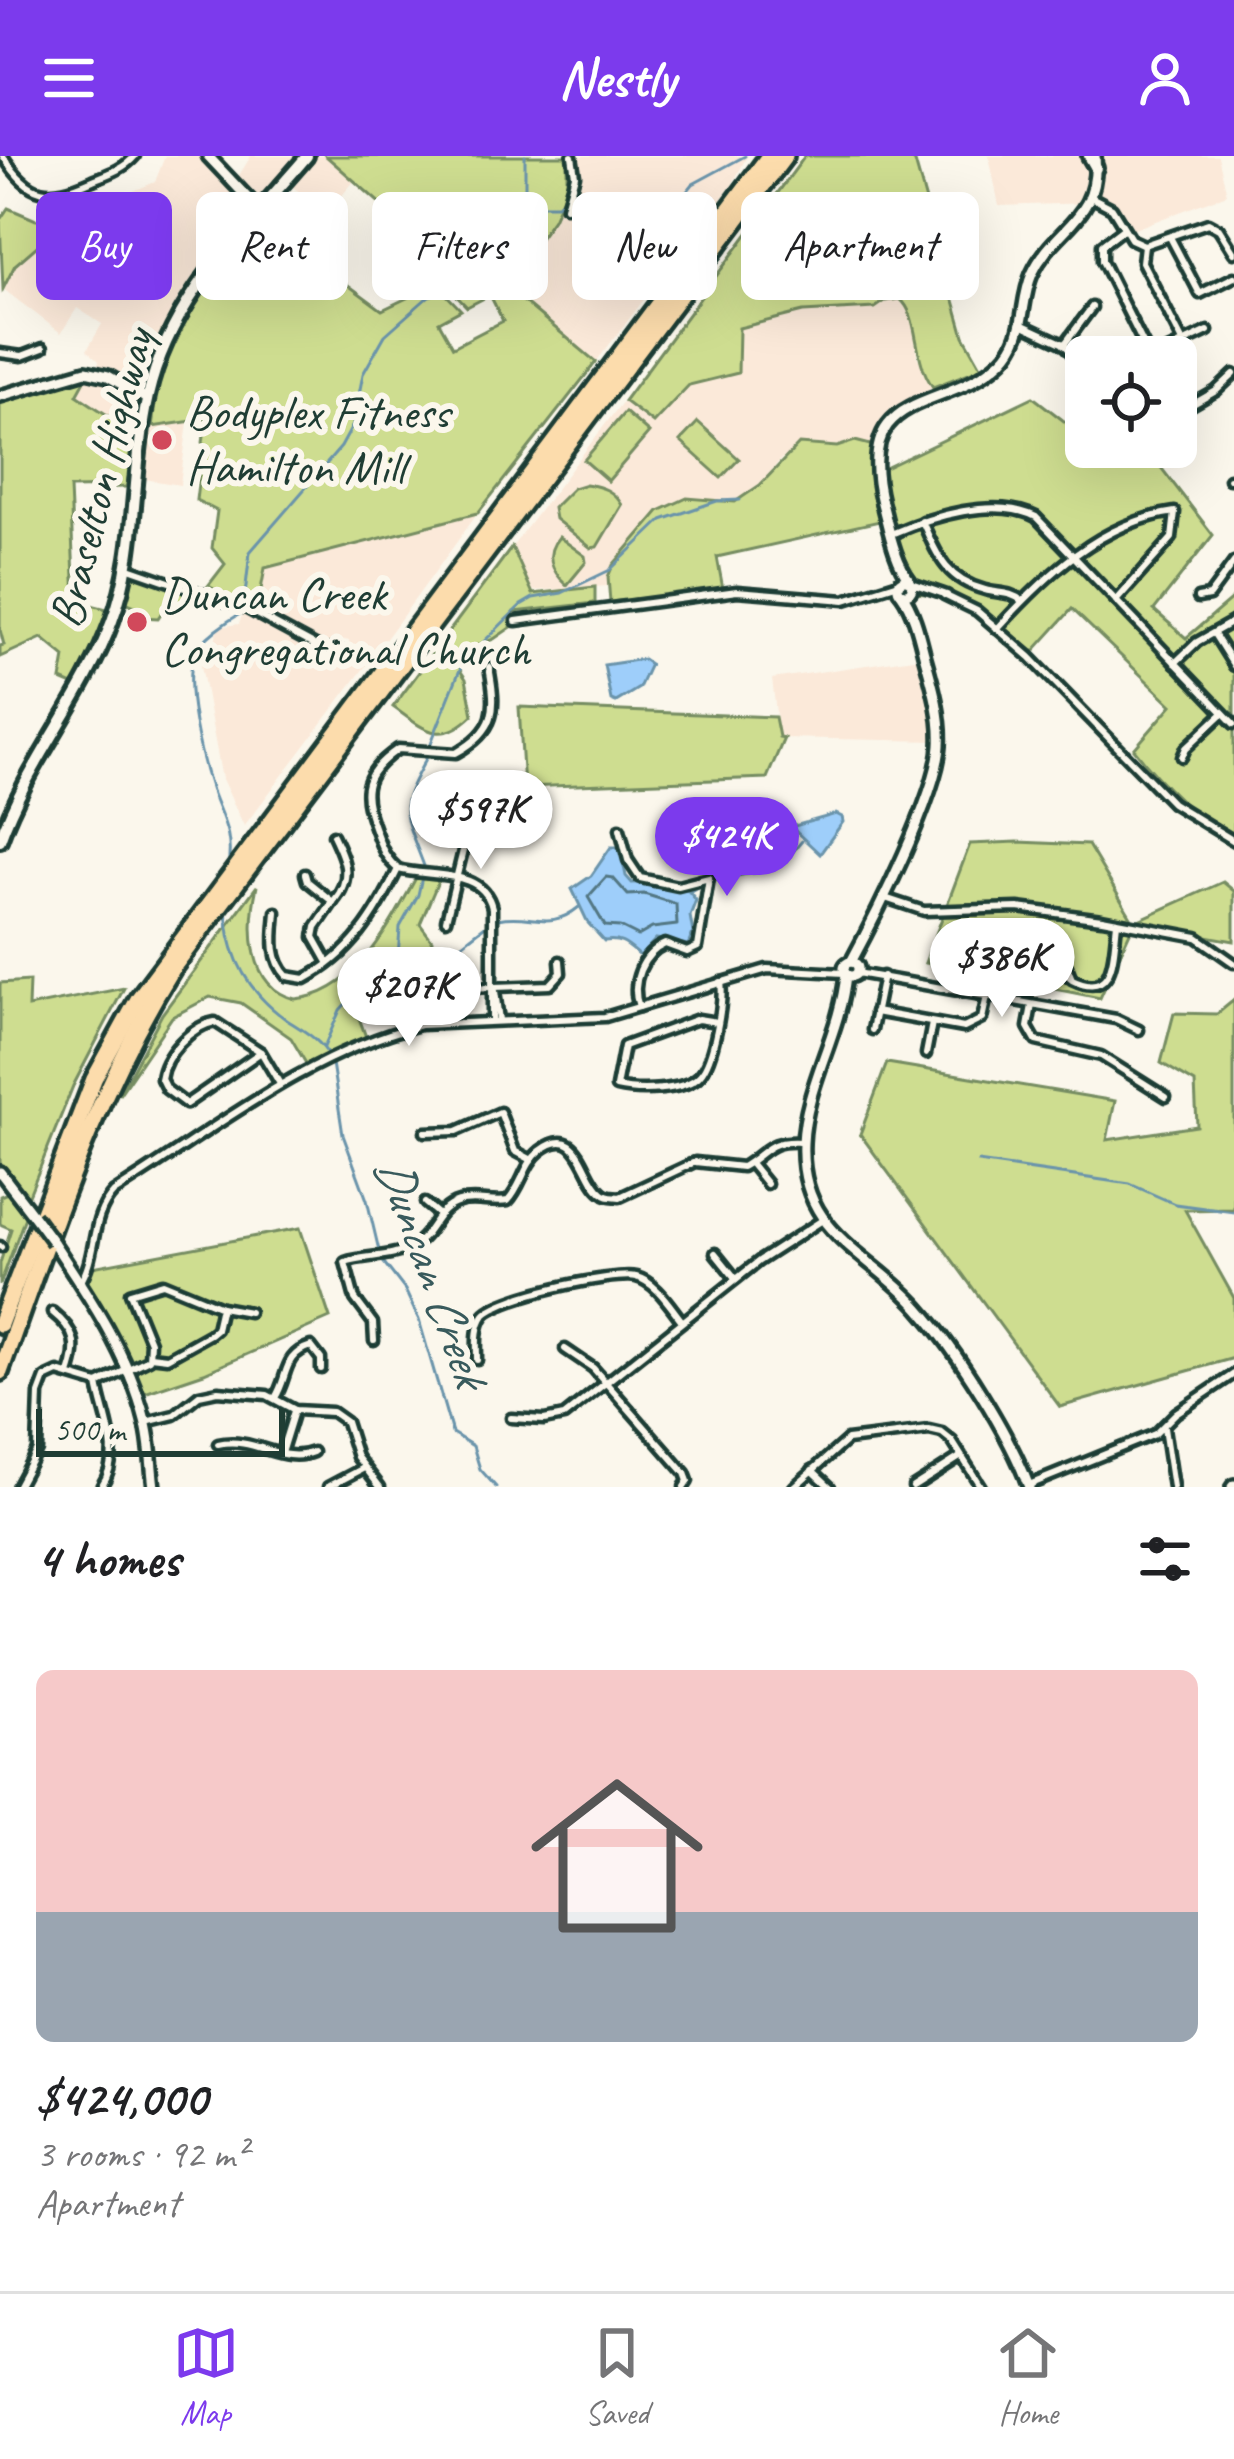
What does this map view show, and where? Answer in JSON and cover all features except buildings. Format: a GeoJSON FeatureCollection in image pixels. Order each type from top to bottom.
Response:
{"type":"FeatureCollection","features":[{"type":"Feature","properties":{"kind":"highway"},"geometry":{"type":"LineString","coordinates":[[0,1324],[94,1079],[138,999],[765,156]]}},
{"type":"Feature","properties":{"kind":"highway"},"geometry":{"type":"LineString","coordinates":[[0,1372],[77,1156],[125,1046],[174,966],[784,156]]}},
{"type":"Feature","properties":{"kind":"main road","name":"Braselton Highway"},"geometry":{"type":"LineString","coordinates":[[277,192],[308,156]]}},
{"type":"Feature","properties":{"kind":"main road","name":"Braselton Highway"},"geometry":{"type":"LineString","coordinates":[[0,840],[107,633],[126,568],[147,399],[157,361],[196,289]]}},
{"type":"Feature","properties":{"kind":"street"},"geometry":{"type":"LineString","coordinates":[[3,156],[29,188],[54,194],[120,168],[135,156]]}},
{"type":"Feature","properties":{"kind":"street"},"geometry":{"type":"LineString","coordinates":[[208,156],[241,192]]}},
{"type":"Feature","properties":{"kind":"street"},"geometry":{"type":"LineString","coordinates":[[566,207],[575,175],[572,156]]}},
{"type":"Feature","properties":{"kind":"street"},"geometry":{"type":"LineString","coordinates":[[1095,160],[1085,211],[1032,273],[1023,325],[1004,358],[987,371],[914,403],[881,439],[876,466],[933,689],[940,747],[923,804],[851,969],[802,1142],[809,1190],[821,1221],[921,1310],[1008,1441],[1029,1486],[1134,1445],[1234,1374]]}},
{"type":"Feature","properties":{"kind":"street"},"geometry":{"type":"LineString","coordinates":[[1091,197],[1112,208],[1124,229],[1144,245]]}},
{"type":"Feature","properties":{"kind":"street"},"geometry":{"type":"LineString","coordinates":[[1144,245],[1208,223],[1219,230],[1234,253]]}},
{"type":"Feature","properties":{"kind":"street"},"geometry":{"type":"LineString","coordinates":[[1124,229],[1102,244],[1102,261],[1141,336]]}},
{"type":"Feature","properties":{"kind":"street"},"geometry":{"type":"LineString","coordinates":[[1170,237],[1200,294],[1234,277]]}},
{"type":"Feature","properties":{"kind":"street"},"geometry":{"type":"LineString","coordinates":[[1144,245],[1142,262],[1180,336]]}},
{"type":"Feature","properties":{"kind":"street"},"geometry":{"type":"LineString","coordinates":[[1023,325],[1064,345],[1092,307]]}},
{"type":"Feature","properties":{"kind":"street"},"geometry":{"type":"LineString","coordinates":[[1197,336],[1208,331]]}},
{"type":"Feature","properties":{"kind":"street"},"geometry":{"type":"LineString","coordinates":[[0,353],[22,356],[43,348]]}},
{"type":"Feature","properties":{"kind":"street"},"geometry":{"type":"LineString","coordinates":[[3,393],[86,371],[108,376],[147,399]]}},
{"type":"Feature","properties":{"kind":"street"},"geometry":{"type":"LineString","coordinates":[[1197,402],[1234,374]]}},
{"type":"Feature","properties":{"kind":"street"},"geometry":{"type":"LineString","coordinates":[[891,534],[948,512],[1024,511],[1036,517],[1234,724]]}},
{"type":"Feature","properties":{"kind":"street"},"geometry":{"type":"LineString","coordinates":[[998,627],[1091,542],[1140,518],[1175,512],[1172,538],[1116,601]]}},
{"type":"Feature","properties":{"kind":"street"},"geometry":{"type":"LineString","coordinates":[[922,521],[952,576],[1022,601]]}},
{"type":"Feature","properties":{"kind":"street"},"geometry":{"type":"LineString","coordinates":[[1198,598],[1209,596],[1234,562]]}},
{"type":"Feature","properties":{"kind":"street"},"geometry":{"type":"LineString","coordinates":[[126,568],[247,609],[322,650],[339,650]]}},
{"type":"Feature","properties":{"kind":"street"},"geometry":{"type":"LineString","coordinates":[[515,621],[737,591],[845,600],[904,587],[926,589],[974,606],[1172,803],[1234,841]]}},
{"type":"Feature","properties":{"kind":"street"},"geometry":{"type":"LineString","coordinates":[[1175,663],[1234,621]]}},
{"type":"Feature","properties":{"kind":"street"},"geometry":{"type":"LineString","coordinates":[[1214,633],[1234,666]]}},
{"type":"Feature","properties":{"kind":"street"},"geometry":{"type":"LineString","coordinates":[[489,667],[494,717],[486,730],[456,753],[398,749],[365,788],[364,804],[381,848],[398,869],[458,879],[483,888],[490,898],[495,1021]]}},
{"type":"Feature","properties":{"kind":"street"},"geometry":{"type":"LineString","coordinates":[[1182,757],[1223,713]]}},
{"type":"Feature","properties":{"kind":"street"},"geometry":{"type":"LineString","coordinates":[[446,920],[470,822],[479,810],[494,805]]}},
{"type":"Feature","properties":{"kind":"street"},"geometry":{"type":"LineString","coordinates":[[620,830],[628,860],[640,878],[665,886],[710,878],[700,943],[694,951],[665,944],[653,951],[636,979],[639,1007]]}},
{"type":"Feature","properties":{"kind":"street"},"geometry":{"type":"LineString","coordinates":[[328,962],[314,937],[344,890],[348,868],[333,836]]}},
{"type":"Feature","properties":{"kind":"street"},"geometry":{"type":"LineString","coordinates":[[276,912],[277,962],[286,976],[305,979],[364,931],[398,869]]}},
{"type":"Feature","properties":{"kind":"street"},"geometry":{"type":"LineString","coordinates":[[305,874],[333,902]]}},
{"type":"Feature","properties":{"kind":"street"},"geometry":{"type":"LineString","coordinates":[[881,897],[924,910],[1018,908],[1197,937],[1234,963]]}},
{"type":"Feature","properties":{"kind":"street"},"geometry":{"type":"LineString","coordinates":[[1072,979],[1086,986],[1099,985],[1107,978],[1117,923]]}},
{"type":"Feature","properties":{"kind":"street"},"geometry":{"type":"LineString","coordinates":[[422,985],[439,989],[550,985],[561,973],[560,961]]}},
{"type":"Feature","properties":{"kind":"street"},"geometry":{"type":"LineString","coordinates":[[80,1283],[87,1272],[98,1215],[114,1192],[280,1084],[420,1024],[586,1020],[767,969],[851,969],[1116,1019],[1139,1030]]}},
{"type":"Feature","properties":{"kind":"street"},"geometry":{"type":"LineString","coordinates":[[872,1030],[880,976]]}},
{"type":"Feature","properties":{"kind":"street"},"geometry":{"type":"LineString","coordinates":[[717,1022],[698,1018],[624,1046],[616,1087],[638,1091],[694,1080],[705,1067],[717,1022],[723,998],[721,982]]}},
{"type":"Feature","properties":{"kind":"street"},"geometry":{"type":"LineString","coordinates":[[875,1012],[971,1027],[982,1018],[987,996]]}},
{"type":"Feature","properties":{"kind":"street"},"geometry":{"type":"LineString","coordinates":[[1032,1005],[1028,1027],[1036,1041],[1101,1056],[1166,1097]]}},
{"type":"Feature","properties":{"kind":"street"},"geometry":{"type":"LineString","coordinates":[[261,1052],[186,1103],[166,1089],[161,1079],[164,1066],[194,1029],[204,1023],[221,1023],[261,1052],[280,1084]]}},
{"type":"Feature","properties":{"kind":"street"},"geometry":{"type":"LineString","coordinates":[[926,1054],[932,1023]]}},
{"type":"Feature","properties":{"kind":"street"},"geometry":{"type":"LineString","coordinates":[[425,1132],[457,1131],[500,1112],[515,1151],[530,1159]]}},
{"type":"Feature","properties":{"kind":"street"},"geometry":{"type":"LineString","coordinates":[[374,1341],[373,1323],[355,1300],[345,1262],[410,1248],[451,1204],[508,1201],[530,1159],[549,1144],[563,1143],[579,1153],[598,1189],[620,1198],[694,1162],[730,1168],[750,1163],[779,1141],[802,1142]]}},
{"type":"Feature","properties":{"kind":"street"},"geometry":{"type":"LineString","coordinates":[[750,1163],[766,1184]]}},
{"type":"Feature","properties":{"kind":"street"},"geometry":{"type":"LineString","coordinates":[[0,1172],[80,1283],[127,1371],[146,1422],[154,1487]]}},
{"type":"Feature","properties":{"kind":"street"},"geometry":{"type":"LineString","coordinates":[[425,1203],[438,1214]]}},
{"type":"Feature","properties":{"kind":"street"},"geometry":{"type":"LineString","coordinates":[[511,1418],[564,1416],[736,1279],[821,1221]]}},
{"type":"Feature","properties":{"kind":"street"},"geometry":{"type":"LineString","coordinates":[[715,1253],[736,1279]]}},
{"type":"Feature","properties":{"kind":"street"},"geometry":{"type":"LineString","coordinates":[[477,1360],[478,1324],[496,1304],[605,1280],[639,1278],[655,1289],[682,1322]]}},
{"type":"Feature","properties":{"kind":"street"},"geometry":{"type":"LineString","coordinates":[[151,1356],[130,1293],[164,1283],[220,1307],[249,1312]]}},
{"type":"Feature","properties":{"kind":"street"},"geometry":{"type":"LineString","coordinates":[[16,1487],[38,1450],[41,1384],[50,1373],[98,1384],[140,1366],[151,1356],[167,1358],[216,1329],[220,1307]]}},
{"type":"Feature","properties":{"kind":"street"},"geometry":{"type":"LineString","coordinates":[[52,1312],[68,1325],[75,1339],[69,1374]]}},
{"type":"Feature","properties":{"kind":"street"},"geometry":{"type":"LineString","coordinates":[[275,1398],[287,1362],[300,1350],[311,1346],[316,1350],[321,1369]]}},
{"type":"Feature","properties":{"kind":"street"},"geometry":{"type":"LineString","coordinates":[[566,1349],[607,1383],[685,1473],[685,1487]]}},
{"type":"Feature","properties":{"kind":"street"},"geometry":{"type":"LineString","coordinates":[[98,1384],[112,1440],[110,1470],[101,1487]]}},
{"type":"Feature","properties":{"kind":"street"},"geometry":{"type":"LineString","coordinates":[[146,1422],[174,1415],[209,1392],[275,1398],[295,1410],[324,1410],[340,1416],[364,1468],[380,1487]]}},
{"type":"Feature","properties":{"kind":"street"},"geometry":{"type":"LineString","coordinates":[[281,1454],[295,1410]]}},
{"type":"Feature","properties":{"kind":"street"},"geometry":{"type":"LineString","coordinates":[[1164,1428],[1173,1487]]}},
{"type":"Feature","properties":{"kind":"street"},"geometry":{"type":"LineString","coordinates":[[794,1487],[847,1440],[928,1430],[952,1441],[981,1487]]}},
{"type":"Feature","properties":{"kind":"street"},"geometry":{"type":"LineString","coordinates":[[218,1444],[241,1440],[281,1454],[313,1452]]}},
{"type":"Feature","properties":{"kind":"street"},"geometry":{"type":"LineString","coordinates":[[913,1487],[960,1457]]}},
{"type":"Feature","properties":{"kind":"street"},"geometry":{"type":"LineString","coordinates":[[328,1487],[364,1468]]}},
{"type":"Feature","properties":{"kind":"street"},"geometry":{"type":"LineString","coordinates":[[812,1470],[830,1487]]}},
{"type":"Feature","properties":{"kind":"shaded area"},"geometry":{"type":"Polygon","coordinates":[[[165,156],[202,156],[231,192],[196,192],[196,291],[157,364],[151,357],[141,389],[111,370],[97,368],[99,361],[87,350],[102,324],[77,308],[61,333],[3,289],[15,265],[36,246],[36,300],[172,300],[172,192],[131,192],[155,182],[165,156]]]}},
{"type":"Feature","properties":{"kind":"shaded area"},"geometry":{"type":"Polygon","coordinates":[[[251,156],[300,156],[269,192],[246,192],[235,182],[251,156]]]}},
{"type":"Feature","properties":{"kind":"shaded area"},"geometry":{"type":"Polygon","coordinates":[[[316,156],[326,156],[355,180],[345,192],[299,192],[289,184],[316,156]]]}},
{"type":"Feature","properties":{"kind":"shaded area"},"geometry":{"type":"Polygon","coordinates":[[[567,156],[747,156],[717,205],[717,192],[572,192],[572,300],[644,300],[596,362],[521,300],[548,300],[548,218],[567,187],[567,156]]]}},
{"type":"Feature","properties":{"kind":"shaded area"},"geometry":{"type":"Polygon","coordinates":[[[989,156],[1218,156],[1227,194],[1124,233],[1110,209],[1091,203],[999,206],[989,156]]]}},
{"type":"Feature","properties":{"kind":"shaded area"},"geometry":{"type":"Polygon","coordinates":[[[898,300],[912,312],[917,356],[933,387],[902,402],[881,427],[874,446],[855,441],[837,447],[810,443],[781,459],[760,485],[735,503],[687,498],[659,511],[613,564],[608,586],[530,591],[512,547],[623,401],[653,423],[688,385],[738,370],[739,328],[803,312],[875,308],[898,300]]]}},
{"type":"Feature","properties":{"kind":"shaded area"},"geometry":{"type":"Polygon","coordinates":[[[88,375],[106,380],[136,404],[139,428],[124,426],[77,394],[88,375]]]}},
{"type":"Feature","properties":{"kind":"shaded area"},"geometry":{"type":"Polygon","coordinates":[[[188,422],[180,485],[144,479],[152,427],[188,422]]]}},
{"type":"Feature","properties":{"kind":"shaded area"},"geometry":{"type":"Polygon","coordinates":[[[478,513],[244,826],[222,779],[198,649],[215,648],[217,627],[239,624],[244,610],[300,644],[328,654],[350,652],[349,641],[332,648],[307,640],[253,607],[264,568],[478,513]]]}},
{"type":"Feature","properties":{"kind":"shaded area"},"geometry":{"type":"Polygon","coordinates":[[[920,657],[940,741],[779,738],[772,679],[920,657]]]}},
{"type":"Feature","properties":{"kind":"green space"},"geometry":{"type":"Polygon","coordinates":[[[326,156],[567,156],[567,187],[548,226],[548,192],[372,192],[372,196],[326,156]]]}},
{"type":"Feature","properties":{"kind":"green space"},"geometry":{"type":"Polygon","coordinates":[[[805,156],[909,156],[923,192],[778,192],[805,156]]]}},
{"type":"Feature","properties":{"kind":"green space"},"geometry":{"type":"Polygon","coordinates":[[[8,208],[36,220],[36,247],[15,265],[3,289],[0,220],[8,208]]]}},
{"type":"Feature","properties":{"kind":"green space"},"geometry":{"type":"Polygon","coordinates":[[[741,243],[741,300],[892,300],[875,308],[803,312],[739,328],[738,373],[689,385],[653,423],[624,401],[699,300],[717,300],[717,275],[741,243]]]}},
{"type":"Feature","properties":{"kind":"green space"},"geometry":{"type":"Polygon","coordinates":[[[348,285],[382,310],[403,300],[451,300],[461,310],[439,322],[453,347],[503,321],[492,300],[522,300],[596,362],[478,513],[265,568],[253,607],[208,586],[225,564],[212,548],[217,511],[196,500],[206,419],[152,427],[168,348],[196,300],[348,300],[348,285]]]}},
{"type":"Feature","properties":{"kind":"green space"},"geometry":{"type":"Polygon","coordinates":[[[901,300],[954,300],[964,336],[982,368],[933,387],[901,300]]]}},
{"type":"Feature","properties":{"kind":"green space"},"geometry":{"type":"Polygon","coordinates":[[[88,375],[77,395],[124,426],[139,428],[126,487],[70,488],[75,601],[111,610],[75,686],[61,680],[65,657],[42,638],[0,657],[4,645],[0,630],[0,397],[88,375]]]}},
{"type":"Feature","properties":{"kind":"green space"},"geometry":{"type":"Polygon","coordinates":[[[1033,397],[1065,422],[1065,468],[1161,468],[1213,535],[1154,610],[1186,638],[1234,597],[1234,838],[1179,799],[1134,749],[1172,705],[1072,609],[1026,660],[961,605],[930,594],[913,594],[905,557],[886,518],[879,471],[1033,397]]]}},
{"type":"Feature","properties":{"kind":"green space"},"geometry":{"type":"Polygon","coordinates":[[[625,412],[649,433],[608,481],[584,460],[625,412]]]}},
{"type":"Feature","properties":{"kind":"green space"},"geometry":{"type":"Polygon","coordinates":[[[698,422],[739,459],[721,478],[680,441],[698,422]]]}},
{"type":"Feature","properties":{"kind":"green space"},"geometry":{"type":"Polygon","coordinates":[[[855,441],[874,446],[872,494],[880,521],[717,557],[723,589],[610,602],[608,577],[613,565],[659,511],[687,498],[735,502],[760,485],[799,444],[837,447],[855,441]]]}},
{"type":"Feature","properties":{"kind":"green space"},"geometry":{"type":"Polygon","coordinates":[[[586,484],[607,490],[622,505],[597,547],[591,548],[555,519],[553,508],[573,488],[586,484]]]}},
{"type":"Feature","properties":{"kind":"green space"},"geometry":{"type":"Polygon","coordinates":[[[559,537],[585,556],[586,562],[567,585],[551,562],[559,537]]]}},
{"type":"Feature","properties":{"kind":"green space"},"geometry":{"type":"Polygon","coordinates":[[[512,547],[533,594],[595,587],[595,603],[514,612],[513,626],[467,649],[460,670],[473,715],[451,730],[423,728],[393,707],[512,547]]]}},
{"type":"Feature","properties":{"kind":"green space"},"geometry":{"type":"Polygon","coordinates":[[[131,572],[189,588],[173,615],[162,612],[158,618],[141,617],[142,609],[125,602],[131,572]]]}},
{"type":"Feature","properties":{"kind":"green space"},"geometry":{"type":"Polygon","coordinates":[[[519,707],[775,717],[779,737],[784,738],[767,778],[524,787],[519,707]]]}},
{"type":"Feature","properties":{"kind":"green space"},"geometry":{"type":"Polygon","coordinates":[[[970,844],[1088,845],[1134,922],[1223,882],[1234,891],[1234,941],[1134,923],[1100,998],[925,963],[970,844]]]}},
{"type":"Feature","properties":{"kind":"green space"},"geometry":{"type":"Polygon","coordinates":[[[417,876],[440,877],[420,924],[432,940],[428,959],[395,981],[373,1012],[359,1018],[366,1037],[307,1065],[291,1038],[241,1003],[210,997],[172,1017],[119,1095],[162,1014],[257,886],[252,936],[260,969],[279,992],[295,999],[336,985],[354,971],[383,935],[417,876]]]}},
{"type":"Feature","properties":{"kind":"green space"},"geometry":{"type":"Polygon","coordinates":[[[29,981],[28,1007],[124,988],[73,1086],[27,1200],[0,1162],[0,983],[29,981]]]}},
{"type":"Feature","properties":{"kind":"green space"},"geometry":{"type":"Polygon","coordinates":[[[1234,1000],[1234,1209],[1185,1210],[1234,1298],[1234,1358],[1060,1407],[860,1134],[887,1063],[1115,1101],[1107,1140],[1197,1126],[1195,1083],[1161,1063],[1174,1013],[1217,1014],[1234,1000]]]}},
{"type":"Feature","properties":{"kind":"green space"},"geometry":{"type":"Polygon","coordinates":[[[10,1192],[25,1217],[0,1285],[0,1263],[11,1229],[0,1224],[0,1196],[10,1192]]]}},
{"type":"Feature","properties":{"kind":"green space"},"geometry":{"type":"Polygon","coordinates":[[[300,1228],[330,1318],[204,1373],[136,1396],[71,1271],[300,1228]]]}},
{"type":"Feature","properties":{"kind":"water"},"geometry":{"type":"Polygon","coordinates":[[[643,659],[650,664],[639,688],[616,702],[611,700],[604,665],[643,659]]]}},
{"type":"Feature","properties":{"kind":"water"},"geometry":{"type":"Polygon","coordinates":[[[836,814],[843,822],[820,854],[791,827],[836,814]]]}},
{"type":"Feature","properties":{"kind":"water"},"geometry":{"type":"Polygon","coordinates":[[[611,847],[620,847],[632,883],[688,890],[696,900],[688,945],[656,939],[640,956],[620,942],[604,941],[588,923],[572,889],[591,876],[611,847]]]}},
{"type":"Feature","properties":{"kind":"waterway","name":"Duncan Creek"},"geometry":{"type":"LineString","coordinates":[[525,156],[525,192]]}},
{"type":"Feature","properties":{"kind":"waterway"},"geometry":{"type":"LineString","coordinates":[[687,192],[745,156]]}},
{"type":"Feature","properties":{"kind":"waterway","name":"Duncan Creek"},"geometry":{"type":"LineString","coordinates":[[244,603],[250,552],[341,447],[353,425],[363,374],[385,335],[429,296],[456,286],[480,265],[505,213],[525,205],[557,205],[562,200]]}},
{"type":"Feature","properties":{"kind":"waterway"},"geometry":{"type":"LineString","coordinates":[[431,743],[463,662],[521,605],[562,593],[610,570],[662,520],[717,501],[740,500]]}},
{"type":"Feature","properties":{"kind":"waterway","name":"Duncan Creek"},"geometry":{"type":"LineString","coordinates":[[228,866],[228,837],[195,724],[191,669],[202,643],[243,612]]}},
{"type":"Feature","properties":{"kind":"waterway"},"geometry":{"type":"LineString","coordinates":[[424,866],[406,811],[410,789],[427,757]]}},
{"type":"Feature","properties":{"kind":"waterway"},"geometry":{"type":"LineString","coordinates":[[769,870],[783,863],[802,841]]}},
{"type":"Feature","properties":{"kind":"waterway"},"geometry":{"type":"LineString","coordinates":[[712,880],[765,871]]}},
{"type":"Feature","properties":{"kind":"waterway"},"geometry":{"type":"LineString","coordinates":[[398,958],[400,927],[422,877]]}},
{"type":"Feature","properties":{"kind":"waterway"},"geometry":{"type":"LineString","coordinates":[[689,892],[704,883]]}},
{"type":"Feature","properties":{"kind":"waterway","name":"Duncan Creek"},"geometry":{"type":"LineString","coordinates":[[226,906],[230,941],[250,985],[273,1009],[317,1041],[330,1058]]}},
{"type":"Feature","properties":{"kind":"waterway"},"geometry":{"type":"LineString","coordinates":[[498,919],[549,920],[579,907]]}},
{"type":"Feature","properties":{"kind":"waterway"},"geometry":{"type":"LineString","coordinates":[[324,1047],[340,1010],[366,981],[406,956],[453,951],[489,923]]}},
{"type":"Feature","properties":{"kind":"waterway","name":"Duncan Creek"},"geometry":{"type":"LineString","coordinates":[[332,1063],[343,1135],[367,1200],[381,1259],[405,1290],[419,1320],[452,1433],[473,1446],[480,1469],[496,1487]]}},
{"type":"Feature","properties":{"kind":"waterway"},"geometry":{"type":"LineString","coordinates":[[978,1162],[1130,1184],[1175,1204],[1234,1212]]}},
{"type":"Feature","properties":{"kind":"place","name":"Bodyplex Fitness Hamilton Mill"},"geometry":{"type":"Point","coordinates":[162,440]}},
{"type":"Feature","properties":{"kind":"place","name":"Duncan Creek Congregational Church"},"geometry":{"type":"Point","coordinates":[137,622]}}]}
